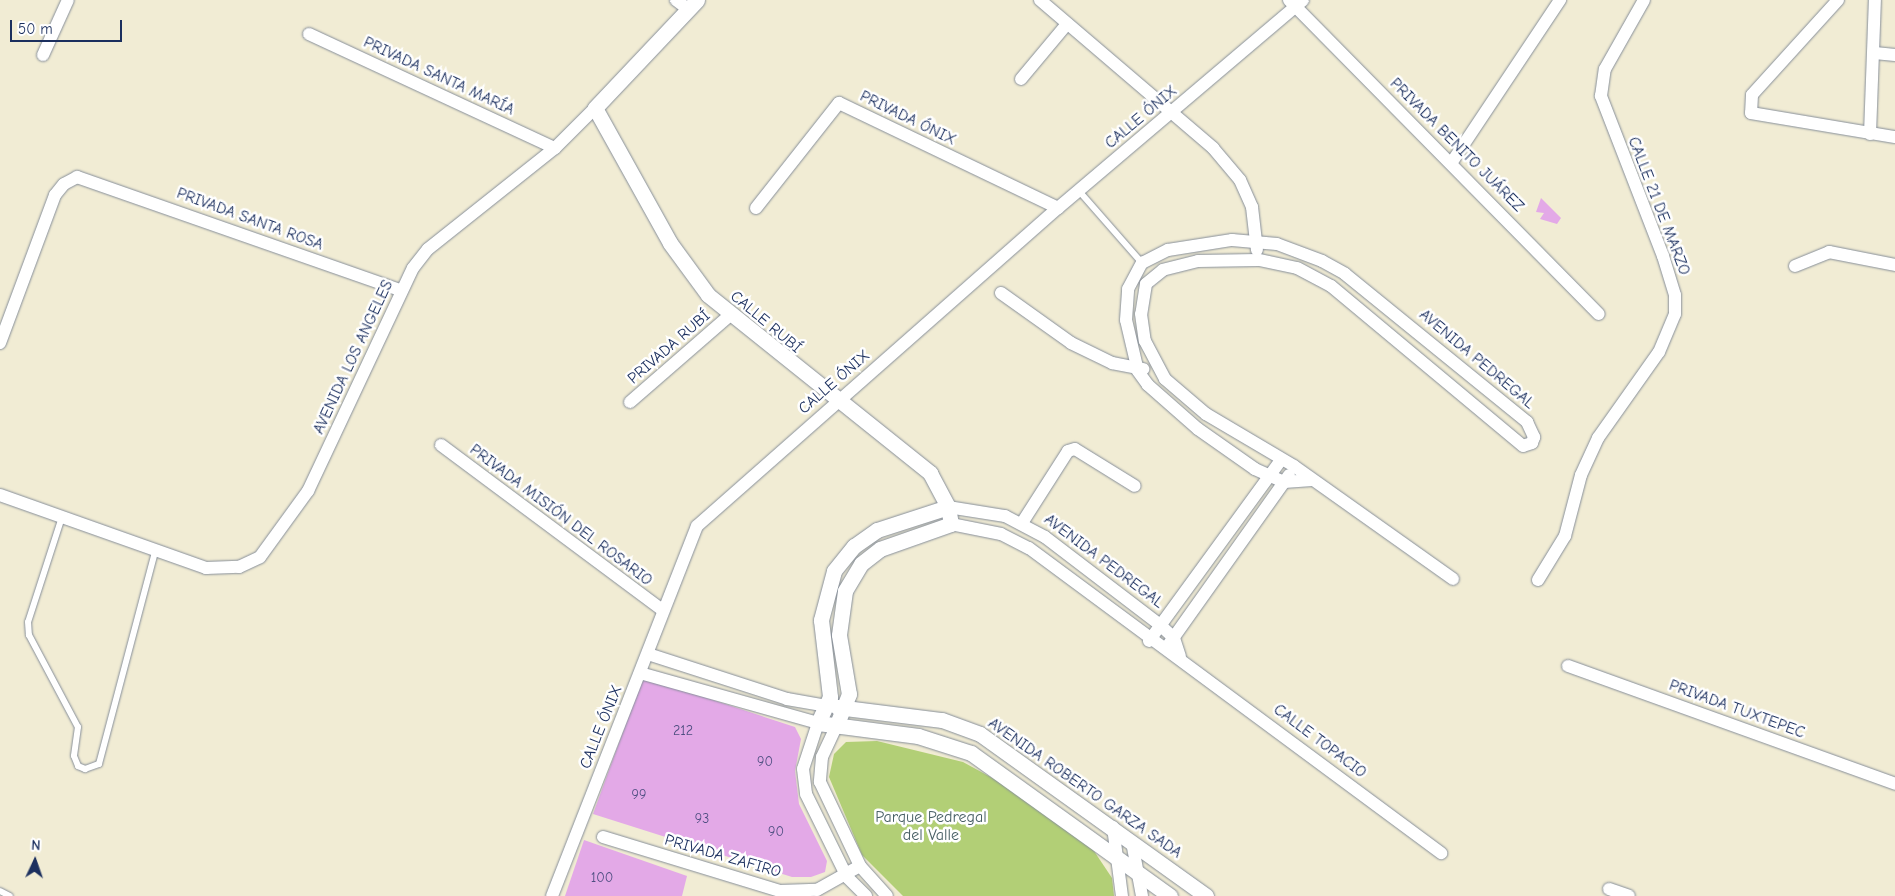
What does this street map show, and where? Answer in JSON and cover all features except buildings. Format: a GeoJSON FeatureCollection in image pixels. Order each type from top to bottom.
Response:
{"type":"FeatureCollection","features":[{"type":"Feature","properties":{"kind":"street"},"geometry":{"type":"LineString","coordinates":[[44,55],[68,0]]}},
{"type":"Feature","properties":{"kind":"street"},"geometry":{"type":"LineString","coordinates":[[1040,0],[1173,111],[1240,180],[1252,207],[1258,260]]}},
{"type":"Feature","properties":{"kind":"street"},"geometry":{"type":"LineString","coordinates":[[1452,162],[1560,0]]}},
{"type":"Feature","properties":{"kind":"street","name":"CALLE 21 DE MARZO"},"geometry":{"type":"LineString","coordinates":[[1538,580],[1565,536],[1581,474],[1598,438],[1659,352],[1675,314],[1675,295],[1662,256],[1601,96],[1604,69],[1644,0]]}},
{"type":"Feature","properties":{"kind":"street"},"geometry":{"type":"LineString","coordinates":[[1838,0],[1752,95],[1749,108],[1762,118],[1895,138]]}},
{"type":"Feature","properties":{"kind":"street"},"geometry":{"type":"LineString","coordinates":[[1870,134],[1876,53],[1875,0]]}},
{"type":"Feature","properties":{"kind":"street","name":"PRIVADA BENITO JUÁREZ"},"geometry":{"type":"LineString","coordinates":[[1296,2],[1599,314]]}},
{"type":"Feature","properties":{"kind":"street","name":"CALLE ÓNIX"},"geometry":{"type":"LineString","coordinates":[[552,896],[648,654],[662,610],[697,526],[1058,208],[1173,111],[1296,2]]}},
{"type":"Feature","properties":{"kind":"street","name":"AVENIDA LOS ANGELES"},"geometry":{"type":"LineString","coordinates":[[0,494],[154,552],[221,569],[260,557],[293,516],[317,475],[402,291],[428,250],[555,148],[595,108],[687,3]]}},
{"type":"Feature","properties":{"kind":"street"},"geometry":{"type":"LineString","coordinates":[[1021,79],[1067,24]]}},
{"type":"Feature","properties":{"kind":"street","name":"PRIVADA SANTA MARÍA"},"geometry":{"type":"LineString","coordinates":[[309,34],[555,148]]}},
{"type":"Feature","properties":{"kind":"street"},"geometry":{"type":"LineString","coordinates":[[1876,53],[1895,55]]}},
{"type":"Feature","properties":{"kind":"street","name":"PRIVADA ÓNIX"},"geometry":{"type":"LineString","coordinates":[[756,208],[839,103],[1058,208]]}},
{"type":"Feature","properties":{"kind":"street","name":"CALLE RUBÍ"},"geometry":{"type":"LineString","coordinates":[[595,108],[670,243],[729,316],[930,473],[948,507],[951,524]]}},
{"type":"Feature","properties":{"kind":"street","name":"PRIVADA SANTA ROSA"},"geometry":{"type":"LineString","coordinates":[[0,343],[55,195],[71,179],[86,177],[402,291]]}},
{"type":"Feature","properties":{"kind":"street","name":"AVENIDA PEDREGAL"},"geometry":{"type":"LineString","coordinates":[[1142,263],[1188,245],[1257,242],[1295,250],[1345,274],[1527,422],[1534,433],[1532,443],[1519,445],[1498,430],[1331,286],[1297,268],[1258,260],[1198,261],[1173,265],[1152,276],[1144,291],[1140,314],[1154,366]]}},
{"type":"Feature","properties":{"kind":"street"},"geometry":{"type":"LineString","coordinates":[[1795,266],[1829,252],[1895,266]]}},
{"type":"Feature","properties":{"kind":"street"},"geometry":{"type":"LineString","coordinates":[[1142,263],[1131,279],[1126,300],[1129,341],[1138,371],[1170,407],[1269,476],[1284,482],[1312,480]]}},
{"type":"Feature","properties":{"kind":"street"},"geometry":{"type":"LineString","coordinates":[[1000,293],[1071,343],[1138,371],[1154,366],[1206,414],[1294,466],[1453,579]]}},
{"type":"Feature","properties":{"kind":"street","name":"PRIVADA RUBÍ"},"geometry":{"type":"LineString","coordinates":[[630,402],[729,316]]}},
{"type":"Feature","properties":{"kind":"street","name":"PRIVADA MISIÓN DEL ROSARIO"},"geometry":{"type":"LineString","coordinates":[[441,445],[662,610]]}},
{"type":"Feature","properties":{"kind":"street"},"geometry":{"type":"LineString","coordinates":[[1022,523],[1068,451],[1075,448],[1135,486]]}},
{"type":"Feature","properties":{"kind":"street","name":"AVENIDA PEDREGAL"},"geometry":{"type":"LineString","coordinates":[[1149,641],[1281,460]]}},
{"type":"Feature","properties":{"kind":"street"},"geometry":{"type":"LineString","coordinates":[[887,896],[860,866],[820,782],[822,757],[847,707],[849,689],[839,621],[855,572],[869,556],[893,541],[951,524],[995,532],[1029,548],[1149,641],[1164,650],[1294,466]]}},
{"type":"Feature","properties":{"kind":"street","name":"AVENIDA PEDREGAL"},"geometry":{"type":"LineString","coordinates":[[866,896],[847,877],[805,789],[805,762],[831,689],[820,620],[834,571],[851,550],[877,530],[948,507],[985,510],[1022,523],[1160,625],[1174,638]]}},
{"type":"Feature","properties":{"kind":"street"},"geometry":{"type":"LineString","coordinates":[[1174,638],[1180,656]]}},
{"type":"Feature","properties":{"kind":"street","name":"CALLE TOPACIO"},"geometry":{"type":"LineString","coordinates":[[1164,650],[1180,656],[1441,853]]}},
{"type":"Feature","properties":{"kind":"street","name":"AVENIDA ROBERTO GARZA SADA"},"geometry":{"type":"LineString","coordinates":[[648,654],[787,699],[826,706],[847,707],[942,720],[980,734],[1113,827],[1206,896]]}},
{"type":"Feature","properties":{"kind":"street","name":"PRIVADA TUXTEPEC"},"geometry":{"type":"LineString","coordinates":[[1568,666],[1895,784]]}},
{"type":"Feature","properties":{"kind":"street"},"geometry":{"type":"LineString","coordinates":[[640,673],[818,723],[836,727],[918,736],[971,753],[1117,855],[1170,896]]}},
{"type":"Feature","properties":{"kind":"street"},"geometry":{"type":"LineString","coordinates":[[1113,827],[1122,896]]}},
{"type":"Feature","properties":{"kind":"street","name":"PRIVADA ZAFIRO"},"geometry":{"type":"LineString","coordinates":[[603,837],[780,891],[817,890],[847,877],[860,866]]}},
{"type":"Feature","properties":{"kind":"street"},"geometry":{"type":"LineString","coordinates":[[1132,842],[1142,896]]}},
{"type":"Feature","properties":{"kind":"street"},"geometry":{"type":"LineString","coordinates":[[1609,889],[1629,896]]}},
{"type":"Feature","properties":{"kind":"lane"},"geometry":{"type":"LineString","coordinates":[[1079,191],[1142,263]]}},
{"type":"Feature","properties":{"kind":"lane"},"geometry":{"type":"LineString","coordinates":[[62,517],[28,622],[29,635],[78,727],[74,756],[78,766],[85,769],[99,764],[154,552]]}},
{"type":"Feature","properties":{"kind":"lane"},"geometry":{"type":"LineString","coordinates":[[0,891],[10,896]]}},
{"type":"Feature","properties":{"kind":"green space","name":"Parque Pedregal del Valle"},"geometry":{"type":"Polygon","coordinates":[[[877,741],[963,762],[1040,804],[1094,851],[1112,878],[1114,896],[903,896],[862,855],[829,777],[834,754],[846,742],[877,741]]]}}]}
